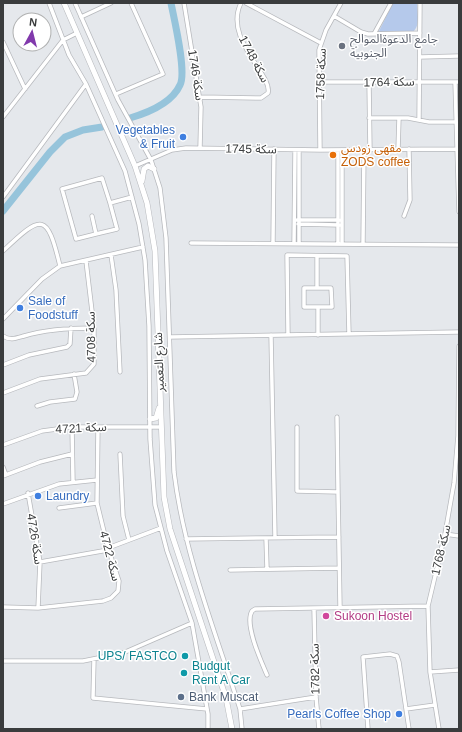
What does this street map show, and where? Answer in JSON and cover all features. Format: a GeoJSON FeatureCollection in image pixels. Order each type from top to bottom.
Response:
{"type":"FeatureCollection","features":[{"type":"Feature","properties":{"kind":"main road","name":"شارع التعمير"},"geometry":{"type":"LineString","coordinates":[[64,3],[135,166],[147,203],[155,250],[164,497],[170,529],[226,698],[232,729]]}},
{"type":"Feature","properties":{"kind":"main road"},"geometry":{"type":"LineString","coordinates":[[142,188],[144,168],[148,166],[154,168]]}},
{"type":"Feature","properties":{"kind":"main road"},"geometry":{"type":"LineString","coordinates":[[150,419],[156,418],[161,405]]}},
{"type":"Feature","properties":{"kind":"street"},"geometry":{"type":"LineString","coordinates":[[49,3],[69,55],[86,84],[125,171],[143,247],[149,326],[150,427],[155,506],[192,623],[207,709],[208,729]]}},
{"type":"Feature","properties":{"kind":"street"},"geometry":{"type":"LineString","coordinates":[[75,3],[116,94],[151,160],[160,188],[166,238],[174,472],[180,517],[240,708],[242,729]]}},
{"type":"Feature","properties":{"kind":"street"},"geometry":{"type":"LineString","coordinates":[[81,17],[111,3]]}},
{"type":"Feature","properties":{"kind":"street"},"geometry":{"type":"LineString","coordinates":[[116,94],[163,74],[131,3]]}},
{"type":"Feature","properties":{"kind":"street","name":"سكة 1746"},"geometry":{"type":"LineString","coordinates":[[184,3],[200,97],[200,148]]}},
{"type":"Feature","properties":{"kind":"street","name":"سكة 1748"},"geometry":{"type":"LineString","coordinates":[[200,97],[261,98],[268,93],[268,86],[249,56],[240,34],[237,18],[241,3]]}},
{"type":"Feature","properties":{"kind":"street"},"geometry":{"type":"LineString","coordinates":[[246,3],[321,43]]}},
{"type":"Feature","properties":{"kind":"street","name":"سكة 1758"},"geometry":{"type":"LineString","coordinates":[[320,150],[319,50],[341,3]]}},
{"type":"Feature","properties":{"kind":"street"},"geometry":{"type":"LineString","coordinates":[[374,34],[391,3]]}},
{"type":"Feature","properties":{"kind":"street"},"geometry":{"type":"LineString","coordinates":[[419,120],[420,3]]}},
{"type":"Feature","properties":{"kind":"street"},"geometry":{"type":"LineString","coordinates":[[334,16],[361,32],[374,34],[420,33]]}},
{"type":"Feature","properties":{"kind":"street"},"geometry":{"type":"LineString","coordinates":[[3,117],[63,40],[77,34]]}},
{"type":"Feature","properties":{"kind":"street"},"geometry":{"type":"LineString","coordinates":[[3,42],[25,90]]}},
{"type":"Feature","properties":{"kind":"street"},"geometry":{"type":"LineString","coordinates":[[420,57],[459,56]]}},
{"type":"Feature","properties":{"kind":"street","name":"سكة 1764"},"geometry":{"type":"LineString","coordinates":[[320,82],[457,82]]}},
{"type":"Feature","properties":{"kind":"street"},"geometry":{"type":"LineString","coordinates":[[368,82],[370,150]]}},
{"type":"Feature","properties":{"kind":"street"},"geometry":{"type":"LineString","coordinates":[[457,82],[456,149],[459,212]]}},
{"type":"Feature","properties":{"kind":"street"},"geometry":{"type":"LineString","coordinates":[[3,197],[86,84]]}},
{"type":"Feature","properties":{"kind":"street"},"geometry":{"type":"LineString","coordinates":[[369,118],[408,118],[456,122]]}},
{"type":"Feature","properties":{"kind":"street"},"geometry":{"type":"LineString","coordinates":[[398,118],[398,150]]}},
{"type":"Feature","properties":{"kind":"street","name":"سكة 1745"},"geometry":{"type":"LineString","coordinates":[[135,166],[181,148],[297,150],[456,149]]}},
{"type":"Feature","properties":{"kind":"street"},"geometry":{"type":"LineString","coordinates":[[273,242],[274,149]]}},
{"type":"Feature","properties":{"kind":"street"},"geometry":{"type":"LineString","coordinates":[[297,150],[297,220],[299,224],[299,242]]}},
{"type":"Feature","properties":{"kind":"street"},"geometry":{"type":"LineString","coordinates":[[340,150],[340,243]]}},
{"type":"Feature","properties":{"kind":"street"},"geometry":{"type":"LineString","coordinates":[[363,243],[364,150]]}},
{"type":"Feature","properties":{"kind":"street"},"geometry":{"type":"LineString","coordinates":[[404,216],[410,200],[409,150]]}},
{"type":"Feature","properties":{"kind":"street"},"geometry":{"type":"LineString","coordinates":[[102,178],[110,203],[117,229],[76,239],[62,189],[102,178]]}},
{"type":"Feature","properties":{"kind":"street"},"geometry":{"type":"LineString","coordinates":[[110,203],[132,197]]}},
{"type":"Feature","properties":{"kind":"street"},"geometry":{"type":"LineString","coordinates":[[92,216],[96,234]]}},
{"type":"Feature","properties":{"kind":"street"},"geometry":{"type":"LineString","coordinates":[[297,220],[340,220]]}},
{"type":"Feature","properties":{"kind":"street"},"geometry":{"type":"LineString","coordinates":[[294,242],[294,224],[297,220]]}},
{"type":"Feature","properties":{"kind":"street"},"geometry":{"type":"LineString","coordinates":[[3,251],[24,231],[37,224],[43,224],[49,229],[53,237],[60,266]]}},
{"type":"Feature","properties":{"kind":"street"},"geometry":{"type":"LineString","coordinates":[[294,224],[340,224]]}},
{"type":"Feature","properties":{"kind":"street"},"geometry":{"type":"LineString","coordinates":[[191,243],[299,242],[459,244]]}},
{"type":"Feature","properties":{"kind":"street"},"geometry":{"type":"LineString","coordinates":[[3,319],[42,279],[60,266],[143,247]]}},
{"type":"Feature","properties":{"kind":"street"},"geometry":{"type":"LineString","coordinates":[[111,255],[116,290],[120,372]]}},
{"type":"Feature","properties":{"kind":"street"},"geometry":{"type":"LineString","coordinates":[[288,335],[287,255],[347,256],[349,334]]}},
{"type":"Feature","properties":{"kind":"street"},"geometry":{"type":"LineString","coordinates":[[317,256],[317,288]]}},
{"type":"Feature","properties":{"kind":"street","name":"سكة 4708"},"geometry":{"type":"LineString","coordinates":[[3,393],[40,379],[86,373],[94,364],[94,328],[86,261]]}},
{"type":"Feature","properties":{"kind":"street"},"geometry":{"type":"LineString","coordinates":[[304,288],[317,288],[331,288],[332,307],[304,307],[304,288]]}},
{"type":"Feature","properties":{"kind":"street"},"geometry":{"type":"LineString","coordinates":[[318,307],[318,335]]}},
{"type":"Feature","properties":{"kind":"street"},"geometry":{"type":"LineString","coordinates":[[3,336],[6,339],[13,339],[37,332],[71,328],[94,328]]}},
{"type":"Feature","properties":{"kind":"street"},"geometry":{"type":"LineString","coordinates":[[3,365],[29,355],[67,347],[70,344],[71,328]]}},
{"type":"Feature","properties":{"kind":"street"},"geometry":{"type":"LineString","coordinates":[[170,337],[459,332]]}},
{"type":"Feature","properties":{"kind":"street"},"geometry":{"type":"LineString","coordinates":[[271,335],[275,538]]}},
{"type":"Feature","properties":{"kind":"street","name":"سكة 1768"},"geometry":{"type":"LineString","coordinates":[[439,729],[430,672],[428,606],[445,534],[454,483],[458,436],[459,346]]}},
{"type":"Feature","properties":{"kind":"street"},"geometry":{"type":"LineString","coordinates":[[37,406],[50,402],[75,399],[77,392],[74,374]]}},
{"type":"Feature","properties":{"kind":"street"},"geometry":{"type":"LineString","coordinates":[[337,417],[340,607]]}},
{"type":"Feature","properties":{"kind":"street"},"geometry":{"type":"LineString","coordinates":[[72,427],[73,482]]}},
{"type":"Feature","properties":{"kind":"street","name":"سكة 4721"},"geometry":{"type":"LineString","coordinates":[[3,445],[42,431],[72,427],[162,427]]}},
{"type":"Feature","properties":{"kind":"street","name":"سكة 4722"},"geometry":{"type":"LineString","coordinates":[[3,607],[38,608],[104,601],[111,598],[118,591],[119,580],[108,549],[97,503],[98,427]]}},
{"type":"Feature","properties":{"kind":"street"},"geometry":{"type":"LineString","coordinates":[[296,427],[297,492],[338,492]]}},
{"type":"Feature","properties":{"kind":"street"},"geometry":{"type":"LineString","coordinates":[[3,467],[5,476],[40,462],[72,454]]}},
{"type":"Feature","properties":{"kind":"street"},"geometry":{"type":"LineString","coordinates":[[120,454],[123,516],[129,540]]}},
{"type":"Feature","properties":{"kind":"street"},"geometry":{"type":"LineString","coordinates":[[3,504],[59,484],[97,480]]}},
{"type":"Feature","properties":{"kind":"street","name":"سكة 4726"},"geometry":{"type":"LineString","coordinates":[[28,494],[40,562],[38,608]]}},
{"type":"Feature","properties":{"kind":"street"},"geometry":{"type":"LineString","coordinates":[[59,508],[97,503]]}},
{"type":"Feature","properties":{"kind":"street"},"geometry":{"type":"LineString","coordinates":[[40,562],[108,549],[161,528]]}},
{"type":"Feature","properties":{"kind":"street"},"geometry":{"type":"LineString","coordinates":[[445,534],[459,536]]}},
{"type":"Feature","properties":{"kind":"street"},"geometry":{"type":"LineString","coordinates":[[186,539],[339,537]]}},
{"type":"Feature","properties":{"kind":"street"},"geometry":{"type":"LineString","coordinates":[[266,538],[267,569]]}},
{"type":"Feature","properties":{"kind":"street"},"geometry":{"type":"LineString","coordinates":[[230,570],[339,568]]}},
{"type":"Feature","properties":{"kind":"street"},"geometry":{"type":"LineString","coordinates":[[268,675],[253,635],[250,618],[252,611],[340,607],[428,606]]}},
{"type":"Feature","properties":{"kind":"street","name":"سكة 1782"},"geometry":{"type":"LineString","coordinates":[[314,609],[318,729]]}},
{"type":"Feature","properties":{"kind":"street"},"geometry":{"type":"LineString","coordinates":[[3,661],[83,661],[94,659],[123,653],[192,623]]}},
{"type":"Feature","properties":{"kind":"street"},"geometry":{"type":"LineString","coordinates":[[368,729],[363,657],[390,654],[397,656],[400,662],[409,729]]}},
{"type":"Feature","properties":{"kind":"street"},"geometry":{"type":"LineString","coordinates":[[94,659],[93,698],[207,709]]}},
{"type":"Feature","properties":{"kind":"street"},"geometry":{"type":"LineString","coordinates":[[430,672],[459,670]]}},
{"type":"Feature","properties":{"kind":"street"},"geometry":{"type":"LineString","coordinates":[[240,708],[316,697]]}},
{"type":"Feature","properties":{"kind":"street"},"geometry":{"type":"LineString","coordinates":[[406,709],[435,705]]}},
{"type":"Feature","properties":{"kind":"shaded area"},"geometry":{"type":"Polygon","coordinates":[[[393,3],[417,3],[418,22],[413,32],[378,33],[393,3]]]}},
{"type":"Feature","properties":{"kind":"waterway"},"geometry":{"type":"LineString","coordinates":[[130,118],[151,110],[165,102],[180,85],[182,78],[181,58],[171,3]]}},
{"type":"Feature","properties":{"kind":"waterway"},"geometry":{"type":"LineString","coordinates":[[3,211],[50,152],[65,137],[83,130],[102,127]]}},
{"type":"Feature","properties":{"kind":"place","name":"جامع الدعوةالموالح الجنوبية"},"geometry":{"type":"Point","coordinates":[342,46]}},
{"type":"Feature","properties":{"kind":"place","name":"Vegetables & Fruit"},"geometry":{"type":"Point","coordinates":[183,137]}},
{"type":"Feature","properties":{"kind":"place","name":"مقهى زودس ZODS coffee"},"geometry":{"type":"Point","coordinates":[333,155]}},
{"type":"Feature","properties":{"kind":"place","name":"Sale of Foodstuff"},"geometry":{"type":"Point","coordinates":[20,308]}},
{"type":"Feature","properties":{"kind":"place","name":"Laundry"},"geometry":{"type":"Point","coordinates":[38,496]}},
{"type":"Feature","properties":{"kind":"place","name":"Sukoon Hostel"},"geometry":{"type":"Point","coordinates":[326,616]}},
{"type":"Feature","properties":{"kind":"place","name":"UPS/ FASTCO"},"geometry":{"type":"Point","coordinates":[185,656]}},
{"type":"Feature","properties":{"kind":"place","name":"Budgut Rent A Car"},"geometry":{"type":"Point","coordinates":[184,673]}},
{"type":"Feature","properties":{"kind":"place","name":"Bank Muscat"},"geometry":{"type":"Point","coordinates":[181,697]}},
{"type":"Feature","properties":{"kind":"place","name":"Pearls Coffee Shop"},"geometry":{"type":"Point","coordinates":[399,714]}}]}
